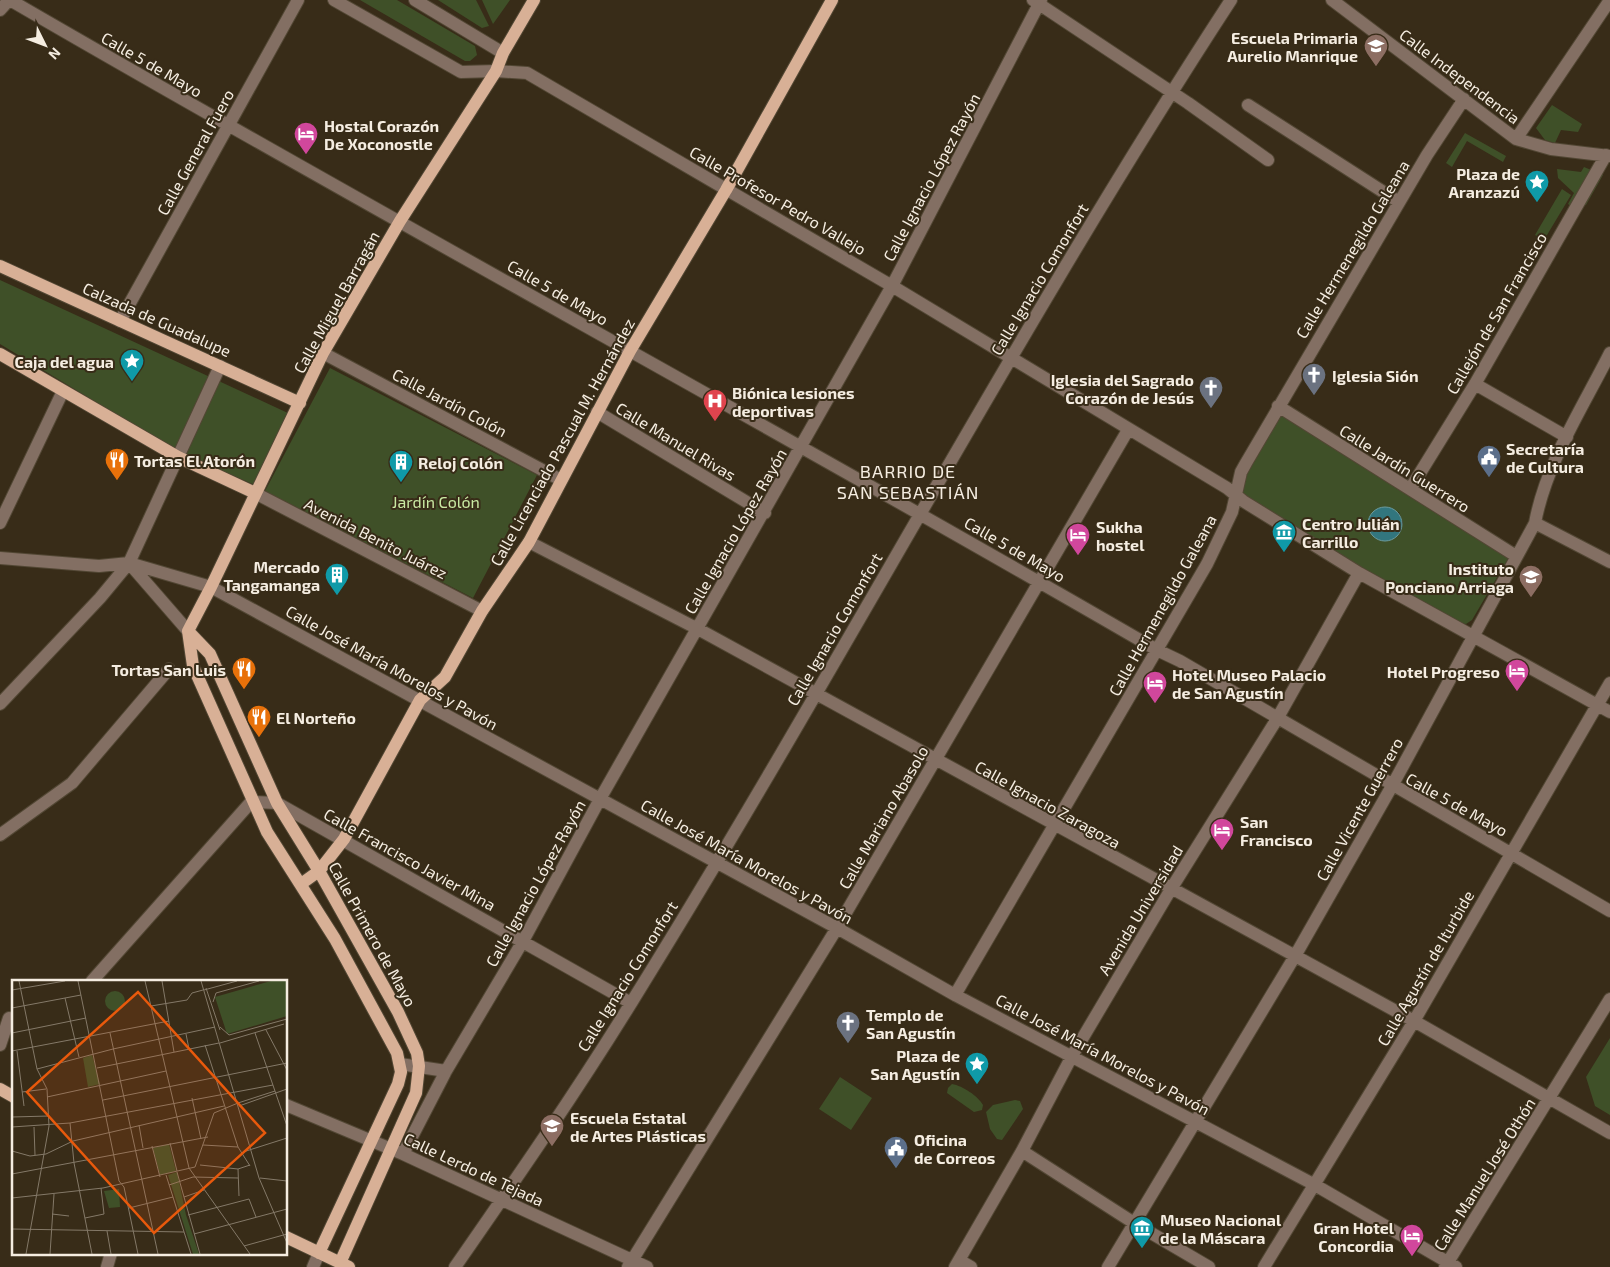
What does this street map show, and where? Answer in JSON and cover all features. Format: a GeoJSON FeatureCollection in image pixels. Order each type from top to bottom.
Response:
{"type":"FeatureCollection","features":[{"type":"Feature","properties":{"kind":"main road","name":"Calle Miguel Barragán"},"geometry":{"type":"LineString","coordinates":[[188,632],[212,587],[323,352],[400,221],[496,71],[503,54],[534,0]]}},
{"type":"Feature","properties":{"kind":"main road","name":"Calle Licenciado Pascual M. Hernández"},"geometry":{"type":"LineString","coordinates":[[301,884],[319,871],[344,839],[420,700],[445,677],[482,611],[529,542],[630,351],[726,190],[832,0]]}},
{"type":"Feature","properties":{"kind":"main road","name":"Calzada de Guadalupe"},"geometry":{"type":"LineString","coordinates":[[0,266],[300,403]]}},
{"type":"Feature","properties":{"kind":"main road"},"geometry":{"type":"LineString","coordinates":[[0,354],[178,457],[255,493]]}},
{"type":"Feature","properties":{"kind":"main road"},"geometry":{"type":"LineString","coordinates":[[188,632],[193,666],[251,802],[267,832],[319,912],[362,986],[397,1053],[400,1064],[398,1084],[390,1103],[319,1253]]}},
{"type":"Feature","properties":{"kind":"main road","name":"Calle Primero de Mayo"},"geometry":{"type":"LineString","coordinates":[[188,632],[210,654],[277,803],[319,871],[398,1012],[413,1042],[419,1066],[416,1093],[408,1112],[398,1152],[342,1266]]}},
{"type":"Feature","properties":{"kind":"main road"},"geometry":{"type":"LineString","coordinates":[[319,912],[336,902]]}},
{"type":"Feature","properties":{"kind":"main road"},"geometry":{"type":"LineString","coordinates":[[334,938],[352,929]]}},
{"type":"Feature","properties":{"kind":"main road"},"geometry":{"type":"LineString","coordinates":[[347,962],[365,953]]}},
{"type":"Feature","properties":{"kind":"main road"},"geometry":{"type":"LineString","coordinates":[[362,986],[379,978]]}},
{"type":"Feature","properties":{"kind":"main road"},"geometry":{"type":"LineString","coordinates":[[380,1020],[398,1012]]}},
{"type":"Feature","properties":{"kind":"main road"},"geometry":{"type":"LineString","coordinates":[[0,1090],[12,1096]]}},
{"type":"Feature","properties":{"kind":"main road"},"geometry":{"type":"LineString","coordinates":[[390,1103],[408,1112]]}},
{"type":"Feature","properties":{"kind":"main road"},"geometry":{"type":"LineString","coordinates":[[288,1238],[342,1266]]}},
{"type":"Feature","properties":{"kind":"street"},"geometry":{"type":"LineString","coordinates":[[0,10],[9,0]]}},
{"type":"Feature","properties":{"kind":"street","name":"Calle 5 de Mayo"},"geometry":{"type":"LineString","coordinates":[[9,0],[227,126],[400,221],[1039,581],[1157,650],[1180,661],[1392,786],[1610,911]]}},
{"type":"Feature","properties":{"kind":"street","name":"Calle General Fuero"},"geometry":{"type":"LineString","coordinates":[[120,321],[298,0]]}},
{"type":"Feature","properties":{"kind":"street","name":"Calle Profesor Pedro Vallejo"},"geometry":{"type":"LineString","coordinates":[[334,0],[461,72],[496,71],[527,73],[892,286],[1239,498]]}},
{"type":"Feature","properties":{"kind":"street"},"geometry":{"type":"LineString","coordinates":[[415,0],[503,54]]}},
{"type":"Feature","properties":{"kind":"street","name":"Calle Ignacio Comonfort"},"geometry":{"type":"LineString","coordinates":[[455,1267],[502,1200],[632,1003],[1011,358],[1171,92],[1231,0]]}},
{"type":"Feature","properties":{"kind":"street"},"geometry":{"type":"LineString","coordinates":[[1516,139],[1610,0]]}},
{"type":"Feature","properties":{"kind":"street","name":"Calle Independencia"},"geometry":{"type":"LineString","coordinates":[[1335,1],[1516,139],[1551,149],[1608,156]]}},
{"type":"Feature","properties":{"kind":"street"},"geometry":{"type":"LineString","coordinates":[[1038,2],[1268,160]]}},
{"type":"Feature","properties":{"kind":"street","name":"Calle Ignacio López Rayón"},"geometry":{"type":"LineString","coordinates":[[398,1152],[523,941],[600,799],[802,449],[892,286],[1038,2]]}},
{"type":"Feature","properties":{"kind":"street","name":"Calle Hermenegildo Galeana"},"geometry":{"type":"LineString","coordinates":[[955,995],[1226,529],[1239,498],[1241,472],[1278,406],[1399,202],[1464,99]]}},
{"type":"Feature","properties":{"kind":"street"},"geometry":{"type":"LineString","coordinates":[[1248,105],[1399,202]]}},
{"type":"Feature","properties":{"kind":"street","name":"Callejón de San Francisco"},"geometry":{"type":"LineString","coordinates":[[1412,486],[1475,384],[1608,156]]}},
{"type":"Feature","properties":{"kind":"street","name":"Calle Jardín Colón"},"geometry":{"type":"LineString","coordinates":[[323,352],[561,480]]}},
{"type":"Feature","properties":{"kind":"street","name":"Calle Vicente Guerrero"},"geometry":{"type":"LineString","coordinates":[[1108,1267],[1197,1122],[1392,786],[1516,556],[1536,523],[1540,497],[1567,437],[1610,353]]}},
{"type":"Feature","properties":{"kind":"street"},"geometry":{"type":"LineString","coordinates":[[0,704],[100,598],[129,562],[220,366]]}},
{"type":"Feature","properties":{"kind":"street"},"geometry":{"type":"LineString","coordinates":[[1475,384],[1567,437]]}},
{"type":"Feature","properties":{"kind":"street"},"geometry":{"type":"LineString","coordinates":[[0,523],[63,391]]}},
{"type":"Feature","properties":{"kind":"street","name":"Calle Jardín Guerrero"},"geometry":{"type":"LineString","coordinates":[[1278,406],[1516,556]]}},
{"type":"Feature","properties":{"kind":"street","name":"Calle Manuel Rivas"},"geometry":{"type":"LineString","coordinates":[[597,412],[765,513]]}},
{"type":"Feature","properties":{"kind":"street","name":"Calle Mariano Abasolo"},"geometry":{"type":"LineString","coordinates":[[630,1264],[837,928],[1128,430]]}},
{"type":"Feature","properties":{"kind":"street","name":"Avenida Benito Juárez"},"geometry":{"type":"LineString","coordinates":[[255,493],[482,611]]}},
{"type":"Feature","properties":{"kind":"street"},"geometry":{"type":"LineString","coordinates":[[1239,498],[1359,573],[1610,712]]}},
{"type":"Feature","properties":{"kind":"street"},"geometry":{"type":"LineString","coordinates":[[1536,523],[1610,562]]}},
{"type":"Feature","properties":{"kind":"street","name":"Calle Ignacio Zaragoza"},"geometry":{"type":"LineString","coordinates":[[529,542],[698,629],[1414,1021],[1551,1098],[1610,1134]]}},
{"type":"Feature","properties":{"kind":"street","name":"Calle José María Morelos y Pavón"},"geometry":{"type":"LineString","coordinates":[[0,558],[99,566],[129,562],[212,587],[837,928],[955,995],[1315,1185],[1450,1265]]}},
{"type":"Feature","properties":{"kind":"street","name":"Calle Primero de Mayo"},"geometry":{"type":"LineString","coordinates":[[129,562],[188,632]]}},
{"type":"Feature","properties":{"kind":"street","name":"Avenida Universidad"},"geometry":{"type":"LineString","coordinates":[[957,1264],[1022,1151],[1072,1056],[1171,889],[1277,719],[1359,573]]}},
{"type":"Feature","properties":{"kind":"street"},"geometry":{"type":"LineString","coordinates":[[0,835],[72,783],[169,669]]}},
{"type":"Feature","properties":{"kind":"street","name":"Calle Agustín de Iturbide"},"geometry":{"type":"LineString","coordinates":[[1264,1267],[1414,1021],[1610,683]]}},
{"type":"Feature","properties":{"kind":"street"},"geometry":{"type":"LineString","coordinates":[[93,980],[251,802],[277,803]]}},
{"type":"Feature","properties":{"kind":"street","name":"Calle Francisco Javier Mina"},"geometry":{"type":"LineString","coordinates":[[277,803],[344,839],[632,1003]]}},
{"type":"Feature","properties":{"kind":"street","name":"Calle Manuel José Othón"},"geometry":{"type":"LineString","coordinates":[[1450,1265],[1610,999]]}},
{"type":"Feature","properties":{"kind":"street"},"geometry":{"type":"LineString","coordinates":[[0,1045],[8,1017]]}},
{"type":"Feature","properties":{"kind":"street"},"geometry":{"type":"LineString","coordinates":[[400,1064],[446,1072]]}},
{"type":"Feature","properties":{"kind":"street","name":"Calle Lerdo de Tejada"},"geometry":{"type":"LineString","coordinates":[[288,1106],[398,1152],[502,1200],[630,1264],[647,1267]]}},
{"type":"Feature","properties":{"kind":"street"},"geometry":{"type":"LineString","coordinates":[[1022,1151],[1134,1224],[1202,1265]]}},
{"type":"Feature","properties":{"kind":"street"},"geometry":{"type":"LineString","coordinates":[[313,1267],[319,1253]]}},
{"type":"Feature","properties":{"kind":"street"},"geometry":{"type":"LineString","coordinates":[[107,1267],[111,1254]]}},
{"type":"Feature","properties":{"kind":"street"},"geometry":{"type":"LineString","coordinates":[[957,1264],[971,1267]]}},
{"type":"Feature","properties":{"kind":"green space"},"geometry":{"type":"Polygon","coordinates":[[[360,0],[397,0],[475,46],[477,55],[470,61],[465,61],[360,0]]]}},
{"type":"Feature","properties":{"kind":"green space"},"geometry":{"type":"Polygon","coordinates":[[[438,0],[476,0],[489,26],[482,28],[438,0]]]}},
{"type":"Feature","properties":{"kind":"green space"},"geometry":{"type":"Polygon","coordinates":[[[482,0],[510,0],[493,24],[482,0]]]}},
{"type":"Feature","properties":{"kind":"green space"},"geometry":{"type":"Polygon","coordinates":[[[1552,105],[1582,124],[1578,132],[1561,130],[1555,143],[1545,140],[1536,128],[1552,105]]]}},
{"type":"Feature","properties":{"kind":"green space"},"geometry":{"type":"Polygon","coordinates":[[[1465,133],[1506,156],[1503,162],[1467,141],[1452,167],[1446,163],[1465,133]]]}},
{"type":"Feature","properties":{"kind":"green space"},"geometry":{"type":"Polygon","coordinates":[[[1584,167],[1603,175],[1586,205],[1575,209],[1568,204],[1574,193],[1558,178],[1557,169],[1581,172],[1584,167]]]}},
{"type":"Feature","properties":{"kind":"green space"},"geometry":{"type":"Polygon","coordinates":[[[1562,189],[1571,195],[1544,240],[1535,235],[1562,189]]]}},
{"type":"Feature","properties":{"kind":"green space"},"geometry":{"type":"Polygon","coordinates":[[[0,280],[290,414],[255,485],[180,453],[0,344],[0,280]]]}},
{"type":"Feature","properties":{"kind":"green space","name":"Jardín Colón"},"geometry":{"type":"Polygon","coordinates":[[[330,368],[537,475],[473,598],[265,491],[330,368]]]}},
{"type":"Feature","properties":{"kind":"green space"},"geometry":{"type":"Polygon","coordinates":[[[1281,414],[1509,557],[1472,620],[1466,624],[1459,623],[1243,500],[1241,484],[1281,414]],[[1399,512],[1369,517],[1368,529],[1399,534],[1403,523],[1399,512]]]}},
{"type":"Feature","properties":{"kind":"green space"},"geometry":{"type":"Polygon","coordinates":[[[1610,1038],[1610,1115],[1595,1106],[1586,1077],[1610,1038]]]}},
{"type":"Feature","properties":{"kind":"green space"},"geometry":{"type":"Polygon","coordinates":[[[840,1077],[872,1098],[851,1130],[819,1109],[840,1077]]]}},
{"type":"Feature","properties":{"kind":"green space"},"geometry":{"type":"Polygon","coordinates":[[[952,1084],[974,1095],[983,1105],[982,1110],[974,1112],[947,1093],[948,1088],[952,1084]]]}},
{"type":"Feature","properties":{"kind":"green space"},"geometry":{"type":"Polygon","coordinates":[[[1015,1100],[1020,1101],[1023,1109],[1002,1140],[997,1139],[990,1129],[986,1112],[993,1105],[1015,1100]]]}},
{"type":"Feature","properties":{"kind":"water"},"geometry":{"type":"Polygon","coordinates":[[[1385,507],[1392,508],[1397,512],[1401,517],[1401,531],[1397,536],[1392,540],[1385,541],[1378,540],[1373,536],[1369,531],[1368,524],[1369,517],[1373,512],[1378,508],[1385,507]]]}},
{"type":"Feature","properties":{"kind":"place","name":"Escuela Primaria Aurelio Manrique"},"geometry":{"type":"Point","coordinates":[1376,67]}},
{"type":"Feature","properties":{"kind":"place","name":"Hostal Corazón De Xoconostle"},"geometry":{"type":"Point","coordinates":[306,155]}},
{"type":"Feature","properties":{"kind":"place","name":"Plaza de Aranzazú"},"geometry":{"type":"Point","coordinates":[1537,203]}},
{"type":"Feature","properties":{"kind":"place","name":"Caja del agua"},"geometry":{"type":"Point","coordinates":[132,382]}},
{"type":"Feature","properties":{"kind":"place","name":"Iglesia Sión"},"geometry":{"type":"Point","coordinates":[1314,396]}},
{"type":"Feature","properties":{"kind":"place","name":"Iglesia del Sagrado Corazón de Jesús"},"geometry":{"type":"Point","coordinates":[1211,409]}},
{"type":"Feature","properties":{"kind":"place","name":"Biónica lesiones deportivas"},"geometry":{"type":"Point","coordinates":[715,422]}},
{"type":"Feature","properties":{"kind":"place","name":"Secretaría de Cultura"},"geometry":{"type":"Point","coordinates":[1489,478]}},
{"type":"Feature","properties":{"kind":"place","name":"Tortas El Atorón"},"geometry":{"type":"Point","coordinates":[117,481]}},
{"type":"Feature","properties":{"kind":"place","name":"Reloj Colón"},"geometry":{"type":"Point","coordinates":[401,483]}},
{"type":"Feature","properties":{"kind":"place","name":"Centro Julián Carrillo"},"geometry":{"type":"Point","coordinates":[1284,553]}},
{"type":"Feature","properties":{"kind":"place","name":"Sukha hostel"},"geometry":{"type":"Point","coordinates":[1078,556]}},
{"type":"Feature","properties":{"kind":"place","name":"Mercado Tangamanga"},"geometry":{"type":"Point","coordinates":[337,596]}},
{"type":"Feature","properties":{"kind":"place","name":"Instituto Ponciano Arriaga"},"geometry":{"type":"Point","coordinates":[1531,598]}},
{"type":"Feature","properties":{"kind":"place","name":"Tortas San Luis"},"geometry":{"type":"Point","coordinates":[244,690]}},
{"type":"Feature","properties":{"kind":"place","name":"Hotel Progreso"},"geometry":{"type":"Point","coordinates":[1517,692]}},
{"type":"Feature","properties":{"kind":"place","name":"Hotel Museo Palacio de San Agustín"},"geometry":{"type":"Point","coordinates":[1155,704]}},
{"type":"Feature","properties":{"kind":"place","name":"El Norteño"},"geometry":{"type":"Point","coordinates":[259,738]}},
{"type":"Feature","properties":{"kind":"place","name":"San Francisco"},"geometry":{"type":"Point","coordinates":[1222,851]}},
{"type":"Feature","properties":{"kind":"place","name":"Templo de San Agustín"},"geometry":{"type":"Point","coordinates":[848,1044]}},
{"type":"Feature","properties":{"kind":"place","name":"Plaza de San Agustín"},"geometry":{"type":"Point","coordinates":[977,1085]}},
{"type":"Feature","properties":{"kind":"place","name":"Escuela Estatal de Artes Plásticas"},"geometry":{"type":"Point","coordinates":[552,1147]}},
{"type":"Feature","properties":{"kind":"place","name":"Oficina de Correos"},"geometry":{"type":"Point","coordinates":[896,1169]}},
{"type":"Feature","properties":{"kind":"place","name":"Museo Nacional de la Máscara"},"geometry":{"type":"Point","coordinates":[1142,1249]}},
{"type":"Feature","properties":{"kind":"place","name":"Gran Hotel Concordia"},"geometry":{"type":"Point","coordinates":[1412,1257]}},
{"type":"Feature","properties":{"kind":"district","name":"BARRIO DE SAN SEBASTIÁN"},"geometry":{"type":"Point","coordinates":[908,481]}}]}
